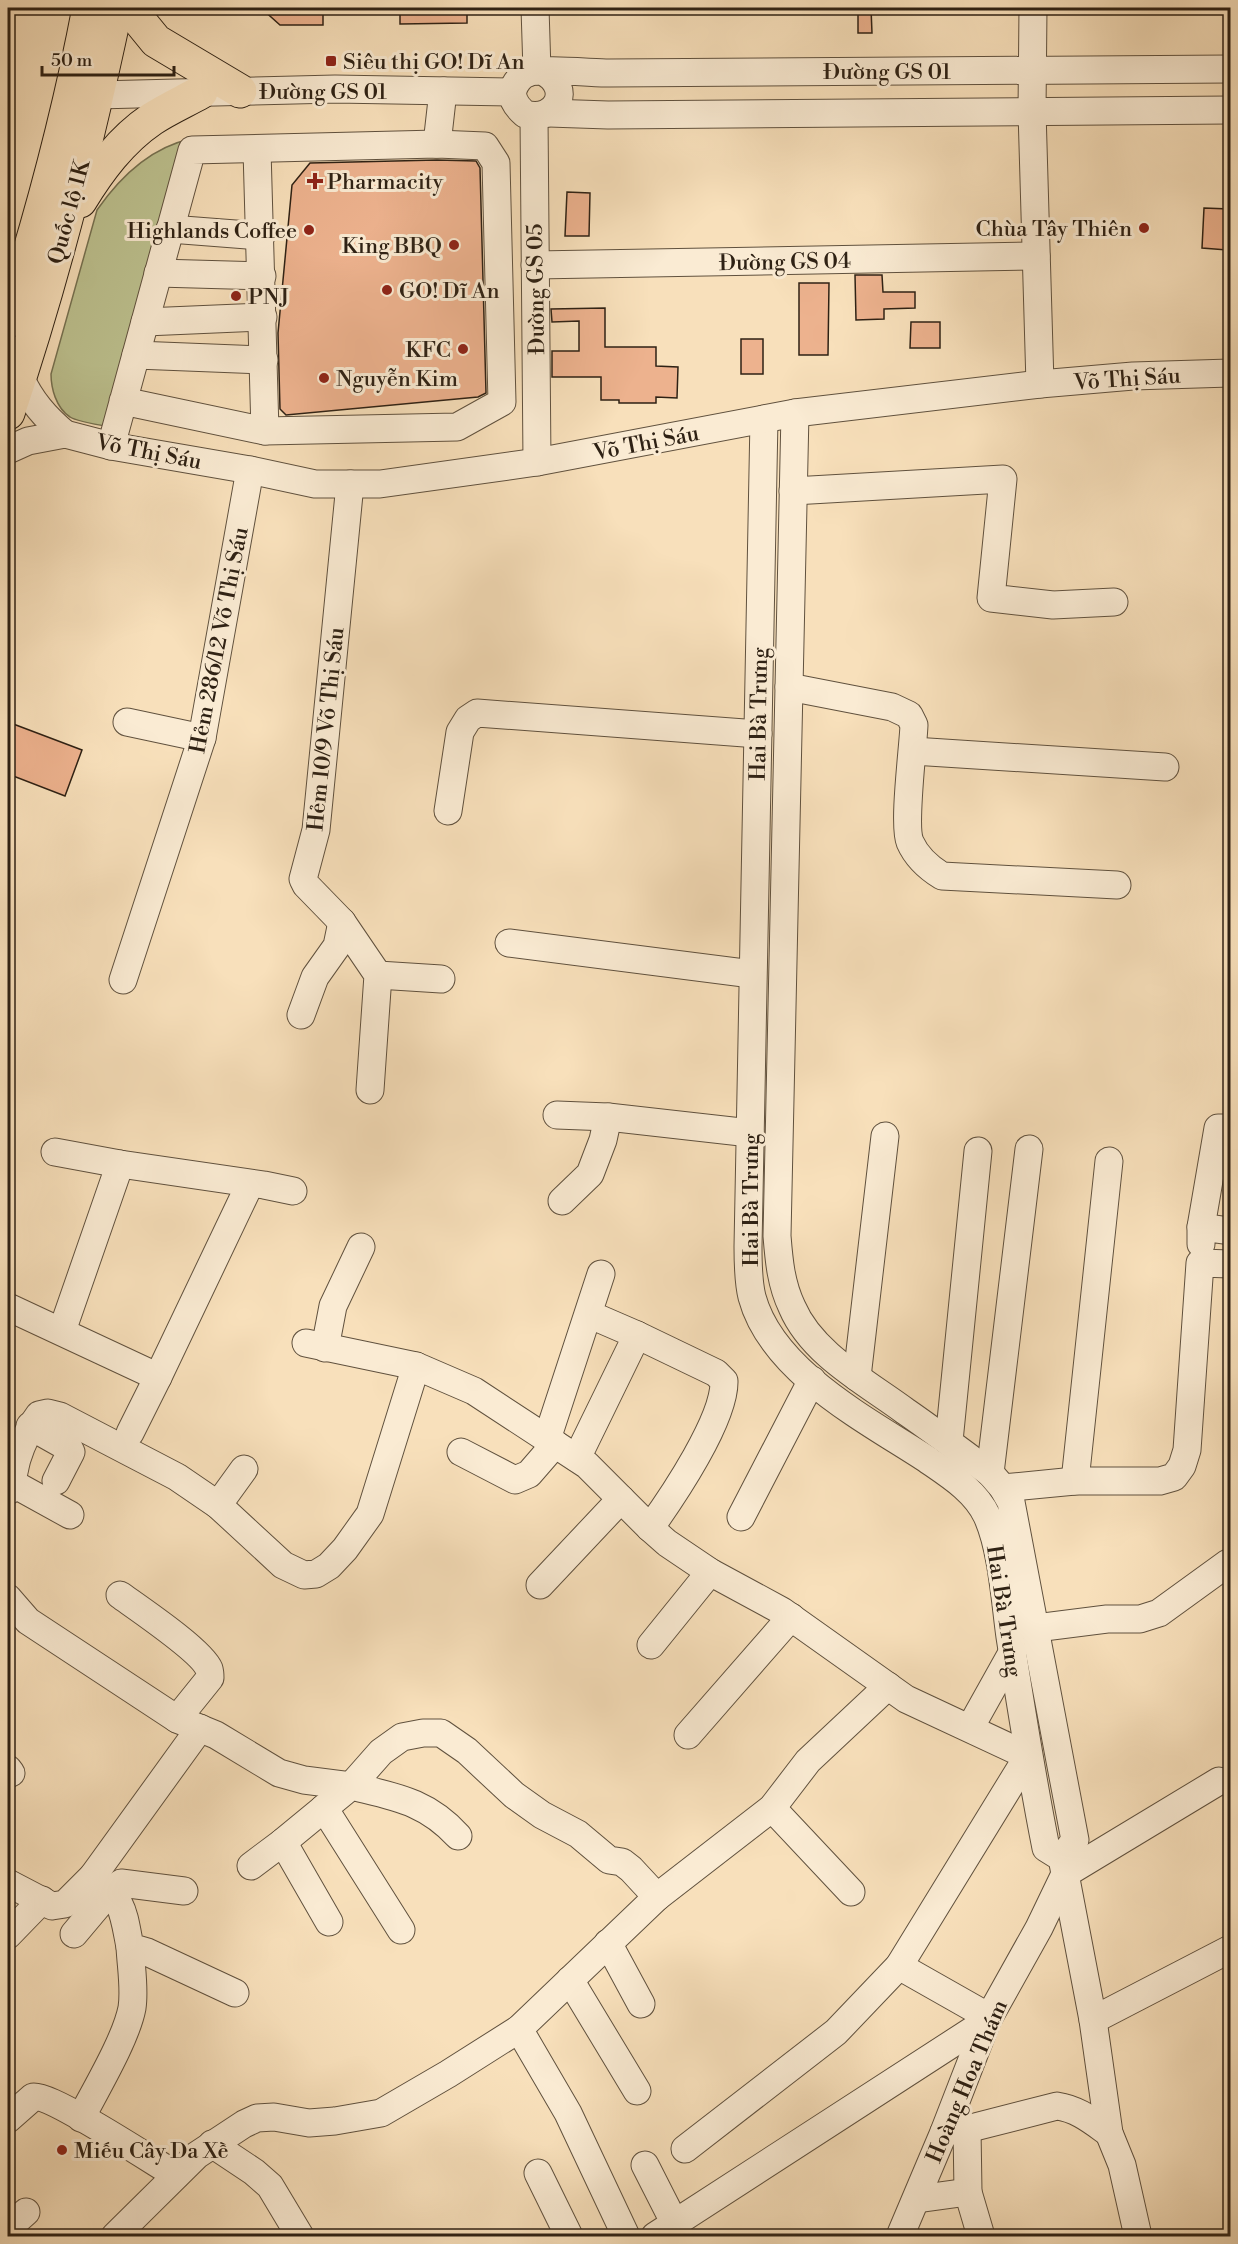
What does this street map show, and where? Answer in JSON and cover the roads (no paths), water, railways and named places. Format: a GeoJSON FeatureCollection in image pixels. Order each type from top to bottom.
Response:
{"type":"FeatureCollection","features":[{"type":"Feature","properties":{"kind":"main road","name":"Quốc lộ 1K"},"geometry":{"type":"LineString","coordinates":[[8,413],[62,234],[84,95],[89,8]]}},
{"type":"Feature","properties":{"kind":"main road","name":"Quốc lộ 1K"},"geometry":{"type":"LineString","coordinates":[[8,321],[14,281],[116,8]]}},
{"type":"Feature","properties":{"kind":"main road"},"geometry":{"type":"LineString","coordinates":[[129,8],[156,41],[240,91]]}},
{"type":"Feature","properties":{"kind":"main road"},"geometry":{"type":"LineString","coordinates":[[62,234],[78,203],[99,171],[121,145],[152,119],[201,92]]}},
{"type":"Feature","properties":{"kind":"street"},"geometry":{"type":"LineString","coordinates":[[535,8],[541,71]]}},
{"type":"Feature","properties":{"kind":"street"},"geometry":{"type":"LineString","coordinates":[[1033,8],[1032,111],[1040,384]]}},
{"type":"Feature","properties":{"kind":"street","name":"Đường GS 01"},"geometry":{"type":"LineString","coordinates":[[541,71],[609,74],[1230,69]]}},
{"type":"Feature","properties":{"kind":"street"},"geometry":{"type":"LineString","coordinates":[[541,71],[556,81],[560,94],[555,108],[541,115],[525,114],[519,109],[512,92],[519,79],[525,74],[541,71]]}},
{"type":"Feature","properties":{"kind":"street","name":"Đường GS 01"},"geometry":{"type":"LineString","coordinates":[[84,95],[335,89],[512,92]]}},
{"type":"Feature","properties":{"kind":"street"},"geometry":{"type":"LineString","coordinates":[[437,144],[443,91]]}},
{"type":"Feature","properties":{"kind":"street","name":"Đường GS 01"},"geometry":{"type":"LineString","coordinates":[[541,115],[1230,110]]}},
{"type":"Feature","properties":{"kind":"street","name":"Đường GS 05"},"geometry":{"type":"LineString","coordinates":[[537,462],[535,265],[541,115]]}},
{"type":"Feature","properties":{"kind":"street"},"geometry":{"type":"LineString","coordinates":[[111,446],[123,401],[145,322],[170,229],[192,150],[437,144],[485,146],[496,163],[502,402],[457,427],[265,431],[123,401]]}},
{"type":"Feature","properties":{"kind":"street"},"geometry":{"type":"LineString","coordinates":[[257,150],[265,431]]}},
{"type":"Feature","properties":{"kind":"street"},"geometry":{"type":"LineString","coordinates":[[170,229],[261,236]]}},
{"type":"Feature","properties":{"kind":"street","name":"Đường GS 04"},"geometry":{"type":"LineString","coordinates":[[535,265],[1036,256]]}},
{"type":"Feature","properties":{"kind":"street"},"geometry":{"type":"LineString","coordinates":[[158,273],[262,276]]}},
{"type":"Feature","properties":{"kind":"street"},"geometry":{"type":"LineString","coordinates":[[145,322],[263,317]]}},
{"type":"Feature","properties":{"kind":"street"},"geometry":{"type":"LineString","coordinates":[[500,327],[536,332]]}},
{"type":"Feature","properties":{"kind":"street"},"geometry":{"type":"LineString","coordinates":[[136,355],[264,360]]}},
{"type":"Feature","properties":{"kind":"street","name":"Võ Thị Sáu"},"geometry":{"type":"LineString","coordinates":[[8,450],[38,439],[65,434],[111,446],[250,470],[315,484],[380,484],[537,462],[795,413],[1040,384],[1133,376],[1230,372]]}},
{"type":"Feature","properties":{"kind":"street","name":"Võ Thị Sáu"},"geometry":{"type":"LineString","coordinates":[[20,377],[37,408],[65,434]]}},
{"type":"Feature","properties":{"kind":"street","name":"Hai Bà Trưng"},"geometry":{"type":"LineString","coordinates":[[795,413],[777,1236],[781,1275],[792,1308],[804,1328],[834,1359],[949,1441],[997,1480],[1011,1502],[1075,1840],[1064,1866]]}},
{"type":"Feature","properties":{"kind":"street","name":"Hai Bà Trưng"},"geometry":{"type":"LineString","coordinates":[[764,419],[748,1258],[752,1297],[763,1323],[794,1365],[853,1411],[962,1485],[978,1501],[987,1517],[996,1548],[1028,1756],[1046,1848],[1064,1866],[1093,2020],[1109,2133],[1122,2165],[1138,2236]]}},
{"type":"Feature","properties":{"kind":"street","name":"Hẻm 286/12 Võ Thị Sáu"},"geometry":{"type":"LineString","coordinates":[[123,980],[202,738],[250,470]]}},
{"type":"Feature","properties":{"kind":"street"},"geometry":{"type":"LineString","coordinates":[[793,491],[1003,479],[991,598],[1053,604],[1114,602]]}},
{"type":"Feature","properties":{"kind":"street","name":"Hẻm 10/9 Võ Thị Sáu"},"geometry":{"type":"LineString","coordinates":[[350,484],[316,831],[303,879],[306,885],[342,922],[378,975]]}},
{"type":"Feature","properties":{"kind":"street"},"geometry":{"type":"LineString","coordinates":[[789,687],[892,707],[909,715],[914,725],[908,817],[909,840],[918,856],[942,876],[1118,885]]}},
{"type":"Feature","properties":{"kind":"street"},"geometry":{"type":"LineString","coordinates":[[448,811],[460,732],[468,719],[477,713],[758,734]]}},
{"type":"Feature","properties":{"kind":"street"},"geometry":{"type":"LineString","coordinates":[[127,722],[202,738]]}},
{"type":"Feature","properties":{"kind":"street"},"geometry":{"type":"LineString","coordinates":[[913,751],[1165,767]]}},
{"type":"Feature","properties":{"kind":"street"},"geometry":{"type":"LineString","coordinates":[[301,1015],[315,977],[336,946],[342,922]]}},
{"type":"Feature","properties":{"kind":"street"},"geometry":{"type":"LineString","coordinates":[[509,943],[752,974]]}},
{"type":"Feature","properties":{"kind":"street"},"geometry":{"type":"LineString","coordinates":[[370,1090],[378,975],[441,979]]}},
{"type":"Feature","properties":{"kind":"street"},"geometry":{"type":"LineString","coordinates":[[557,1115],[609,1117],[750,1134]]}},
{"type":"Feature","properties":{"kind":"street"},"geometry":{"type":"LineString","coordinates":[[562,1201],[590,1174],[609,1117]]}},
{"type":"Feature","properties":{"kind":"street"},"geometry":{"type":"LineString","coordinates":[[1029,1149],[997,1480],[1160,1481],[1174,1477],[1182,1466],[1187,1450],[1201,1227],[1218,1128],[1230,1128]]}},
{"type":"Feature","properties":{"kind":"street"},"geometry":{"type":"LineString","coordinates":[[857,1377],[885,1136]]}},
{"type":"Feature","properties":{"kind":"street"},"geometry":{"type":"LineString","coordinates":[[949,1441],[978,1151]]}},
{"type":"Feature","properties":{"kind":"street"},"geometry":{"type":"LineString","coordinates":[[55,1152],[293,1191]]}},
{"type":"Feature","properties":{"kind":"street"},"geometry":{"type":"LineString","coordinates":[[1075,1481],[1109,1161]]}},
{"type":"Feature","properties":{"kind":"street"},"geometry":{"type":"LineString","coordinates":[[63,1331],[120,1164]]}},
{"type":"Feature","properties":{"kind":"street"},"geometry":{"type":"LineString","coordinates":[[130,1433],[250,1184]]}},
{"type":"Feature","properties":{"kind":"street"},"geometry":{"type":"LineString","coordinates":[[1201,1227],[1230,1231]]}},
{"type":"Feature","properties":{"kind":"street"},"geometry":{"type":"LineString","coordinates":[[361,1247],[316,1346],[416,1366],[474,1391],[587,1465],[667,1543],[710,1572],[791,1617],[906,1699],[1028,1756],[899,1966],[836,2032],[685,2150]]}},
{"type":"Feature","properties":{"kind":"street"},"geometry":{"type":"LineString","coordinates":[[1200,1263],[1230,1264]]}},
{"type":"Feature","properties":{"kind":"street"},"geometry":{"type":"LineString","coordinates":[[560,1447],[601,1274]]}},
{"type":"Feature","properties":{"kind":"street"},"geometry":{"type":"LineString","coordinates":[[8,1307],[158,1377]]}},
{"type":"Feature","properties":{"kind":"street"},"geometry":{"type":"LineString","coordinates":[[600,1319],[717,1373],[724,1381],[724,1393],[718,1414],[673,1496],[650,1528]]}},
{"type":"Feature","properties":{"kind":"street"},"geometry":{"type":"LineString","coordinates":[[461,1452],[514,1480],[529,1474],[560,1447],[637,1335]]}},
{"type":"Feature","properties":{"kind":"street"},"geometry":{"type":"LineString","coordinates":[[70,1515],[10,1487],[30,1426],[39,1415],[48,1413],[60,1416],[177,1477],[218,1505],[284,1565],[304,1575],[316,1574],[329,1566],[345,1549],[370,1514],[416,1366]]}},
{"type":"Feature","properties":{"kind":"street"},"geometry":{"type":"LineString","coordinates":[[741,1517],[812,1380]]}},
{"type":"Feature","properties":{"kind":"street"},"geometry":{"type":"LineString","coordinates":[[30,1426],[69,1448],[71,1452],[56,1481]]}},
{"type":"Feature","properties":{"kind":"street"},"geometry":{"type":"LineString","coordinates":[[218,1505],[244,1469]]}},
{"type":"Feature","properties":{"kind":"street"},"geometry":{"type":"LineString","coordinates":[[540,1585],[621,1499]]}},
{"type":"Feature","properties":{"kind":"street"},"geometry":{"type":"LineString","coordinates":[[1036,1628],[1107,1619],[1140,1619],[1159,1613],[1229,1561]]}},
{"type":"Feature","properties":{"kind":"street"},"geometry":{"type":"LineString","coordinates":[[651,1645],[710,1572]]}},
{"type":"Feature","properties":{"kind":"street"},"geometry":{"type":"LineString","coordinates":[[74,1934],[189,1724],[210,1678],[208,1668],[200,1658],[167,1629],[120,1595]]}},
{"type":"Feature","properties":{"kind":"street"},"geometry":{"type":"LineString","coordinates":[[8,1598],[28,1621],[189,1724],[216,1735],[279,1773],[304,1780],[351,1786],[410,1801],[444,1821],[458,1836]]}},
{"type":"Feature","properties":{"kind":"street"},"geometry":{"type":"LineString","coordinates":[[688,1735],[791,1617]]}},
{"type":"Feature","properties":{"kind":"street"},"geometry":{"type":"LineString","coordinates":[[970,1728],[1012,1651]]}},
{"type":"Feature","properties":{"kind":"street"},"geometry":{"type":"LineString","coordinates":[[115,2236],[176,2175],[212,2144],[257,2118],[274,2117],[309,2123],[381,2113],[519,2029],[657,1898],[772,1808],[808,1761],[888,1686]]}},
{"type":"Feature","properties":{"kind":"street"},"geometry":{"type":"LineString","coordinates":[[251,1866],[351,1786],[381,1752],[402,1737],[423,1733],[441,1733],[467,1751],[514,1795],[543,1815],[578,1834],[609,1860],[622,1862],[657,1898]]}},
{"type":"Feature","properties":{"kind":"street"},"geometry":{"type":"LineString","coordinates":[[1064,1866],[1219,1781]]}},
{"type":"Feature","properties":{"kind":"street"},"geometry":{"type":"LineString","coordinates":[[324,1808],[401,1930]]}},
{"type":"Feature","properties":{"kind":"street"},"geometry":{"type":"LineString","coordinates":[[772,1808],[851,1892]]}},
{"type":"Feature","properties":{"kind":"street"},"geometry":{"type":"LineString","coordinates":[[283,1842],[329,1922]]}},
{"type":"Feature","properties":{"kind":"street","name":"Hoàng Hoa Thám"},"geometry":{"type":"LineString","coordinates":[[900,2236],[917,2199],[956,2131],[988,2019],[1039,1928],[1064,1866]]}},
{"type":"Feature","properties":{"kind":"street"},"geometry":{"type":"LineString","coordinates":[[8,1883],[52,1906],[64,1904],[102,1883],[125,1882],[184,1892]]}},
{"type":"Feature","properties":{"kind":"street"},"geometry":{"type":"LineString","coordinates":[[81,2118],[116,2047],[130,2014],[132,1999],[130,1947],[122,1909],[102,1883]]}},
{"type":"Feature","properties":{"kind":"street"},"geometry":{"type":"LineString","coordinates":[[8,1935],[42,1900]]}},
{"type":"Feature","properties":{"kind":"street"},"geometry":{"type":"LineString","coordinates":[[1039,1928],[1065,1925],[1077,1929]]}},
{"type":"Feature","properties":{"kind":"street"},"geometry":{"type":"LineString","coordinates":[[608,1944],[641,2004]]}},
{"type":"Feature","properties":{"kind":"street"},"geometry":{"type":"LineString","coordinates":[[130,1947],[147,1952],[235,1993]]}},
{"type":"Feature","properties":{"kind":"street"},"geometry":{"type":"LineString","coordinates":[[1093,2020],[1230,1948]]}},
{"type":"Feature","properties":{"kind":"street"},"geometry":{"type":"LineString","coordinates":[[645,2165],[665,2230],[988,2019],[899,1966]]}},
{"type":"Feature","properties":{"kind":"street"},"geometry":{"type":"LineString","coordinates":[[570,1980],[637,2091]]}},
{"type":"Feature","properties":{"kind":"street"},"geometry":{"type":"LineString","coordinates":[[519,2029],[568,2113],[626,2236]]}},
{"type":"Feature","properties":{"kind":"street"},"geometry":{"type":"LineString","coordinates":[[8,2119],[33,2097],[38,2097],[81,2118],[176,2175]]}},
{"type":"Feature","properties":{"kind":"street"},"geometry":{"type":"LineString","coordinates":[[981,2236],[968,2192],[956,2131],[1057,2106],[1070,2108],[1080,2113],[1109,2133]]}},
{"type":"Feature","properties":{"kind":"street"},"geometry":{"type":"LineString","coordinates":[[212,2144],[254,2172],[270,2186],[300,2236]]}},
{"type":"Feature","properties":{"kind":"street"},"geometry":{"type":"LineString","coordinates":[[538,2173],[569,2236]]}},
{"type":"Feature","properties":{"kind":"street"},"geometry":{"type":"LineString","coordinates":[[917,2199],[968,2192]]}},
{"type":"Feature","properties":{"kind":"place","name":"Siêu thị GO! Dĩ An"},"geometry":{"type":"Point","coordinates":[331,61]}},
{"type":"Feature","properties":{"kind":"place","name":"Pharmacity"},"geometry":{"type":"Point","coordinates":[315,181]}},
{"type":"Feature","properties":{"kind":"place","name":"Chùa Tây Thiên"},"geometry":{"type":"Point","coordinates":[1144,228]}},
{"type":"Feature","properties":{"kind":"place","name":"Highlands Coffee"},"geometry":{"type":"Point","coordinates":[309,230]}},
{"type":"Feature","properties":{"kind":"place","name":"King BBQ"},"geometry":{"type":"Point","coordinates":[454,245]}},
{"type":"Feature","properties":{"kind":"place","name":"GO! Dĩ An"},"geometry":{"type":"Point","coordinates":[387,290]}},
{"type":"Feature","properties":{"kind":"place","name":"PNJ"},"geometry":{"type":"Point","coordinates":[236,296]}},
{"type":"Feature","properties":{"kind":"place","name":"KFC"},"geometry":{"type":"Point","coordinates":[463,349]}},
{"type":"Feature","properties":{"kind":"place","name":"Nguyễn Kim"},"geometry":{"type":"Point","coordinates":[324,378]}},
{"type":"Feature","properties":{"kind":"place","name":"Miếu Cây Da Xề"},"geometry":{"type":"Point","coordinates":[62,2150]}}]}
